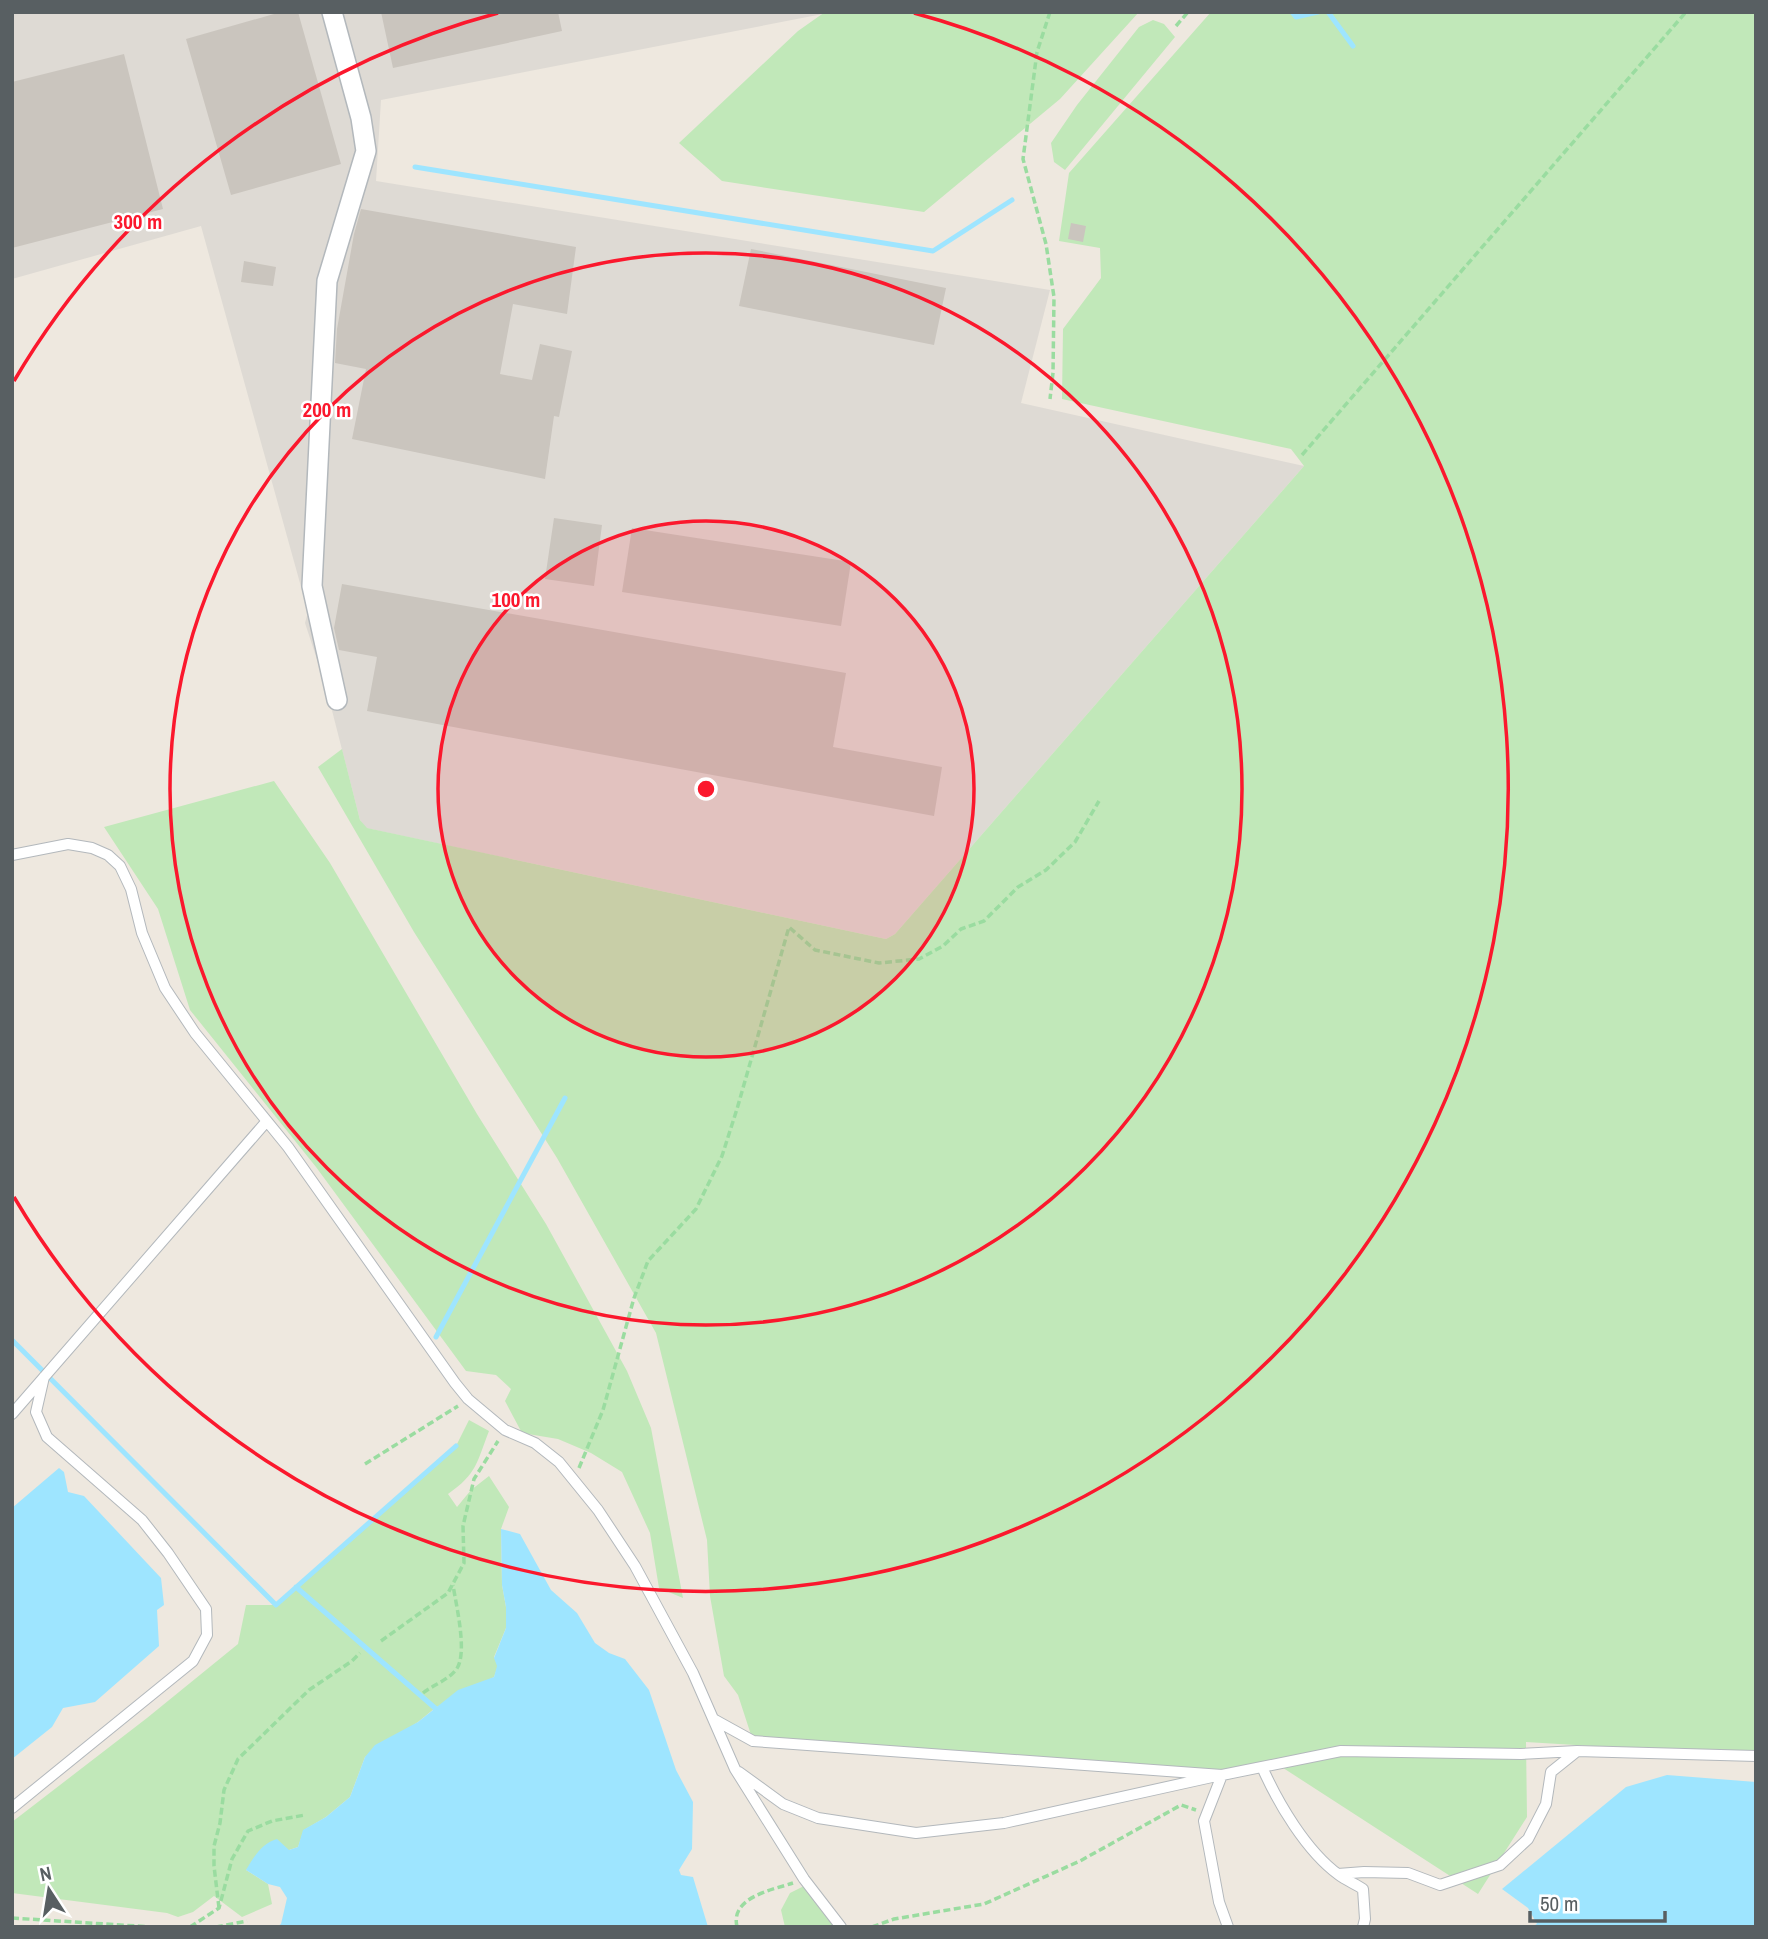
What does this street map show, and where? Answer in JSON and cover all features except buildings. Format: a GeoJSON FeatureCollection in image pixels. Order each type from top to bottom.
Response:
{"type":"FeatureCollection","features":[{"type":"Feature","properties":{"kind":"street"},"geometry":{"type":"LineString","coordinates":[[332,12],[361,118],[366,151],[327,281],[312,586],[337,700]]}},
{"type":"Feature","properties":{"kind":"lane"},"geometry":{"type":"LineString","coordinates":[[12,855],[68,844],[92,848],[108,855],[120,866],[131,889],[142,933],[165,988],[195,1033],[288,1147],[468,1399],[505,1430],[535,1443],[559,1462],[598,1510],[635,1566],[693,1673],[735,1769],[804,1879],[841,1927]]}},
{"type":"Feature","properties":{"kind":"lane"},"geometry":{"type":"LineString","coordinates":[[12,1415],[266,1122]]}},
{"type":"Feature","properties":{"kind":"lane"},"geometry":{"type":"LineString","coordinates":[[12,1808],[193,1661],[207,1635],[206,1609],[142,1520],[47,1437],[36,1412],[44,1377]]}},
{"type":"Feature","properties":{"kind":"lane"},"geometry":{"type":"LineString","coordinates":[[715,1720],[753,1741],[1222,1775]]}},
{"type":"Feature","properties":{"kind":"lane"},"geometry":{"type":"LineString","coordinates":[[735,1769],[783,1804],[818,1818],[916,1833],[1004,1823],[1341,1751],[1521,1754],[1577,1751],[1756,1756]]}},
{"type":"Feature","properties":{"kind":"lane"},"geometry":{"type":"LineString","coordinates":[[1338,1874],[1408,1873],[1440,1885],[1500,1865],[1528,1839],[1546,1804],[1551,1772],[1577,1751]]}},
{"type":"Feature","properties":{"kind":"lane"},"geometry":{"type":"LineString","coordinates":[[1262,1767],[1282,1807],[1317,1854],[1338,1874],[1363,1889],[1363,1927]]}},
{"type":"Feature","properties":{"kind":"lane"},"geometry":{"type":"LineString","coordinates":[[1222,1775],[1204,1821],[1219,1902],[1228,1927]]}},
{"type":"Feature","properties":{"kind":"path"},"geometry":{"type":"LineString","coordinates":[[1050,12],[1037,52],[1023,159],[1046,244],[1054,297],[1050,399]]}},
{"type":"Feature","properties":{"kind":"path"},"geometry":{"type":"LineString","coordinates":[[1176,26],[1188,12]]}},
{"type":"Feature","properties":{"kind":"path"},"geometry":{"type":"LineString","coordinates":[[1302,455],[1686,12]]}},
{"type":"Feature","properties":{"kind":"path"},"geometry":{"type":"LineString","coordinates":[[574,1480],[603,1410],[634,1298],[648,1261],[696,1209],[722,1156],[789,927],[815,950],[879,963],[919,959],[943,946],[961,929],[984,921],[1018,887],[1046,870],[1075,842],[1099,801]]}},
{"type":"Feature","properties":{"kind":"path"},"geometry":{"type":"LineString","coordinates":[[365,1464],[468,1399]]}},
{"type":"Feature","properties":{"kind":"path"},"geometry":{"type":"LineString","coordinates":[[381,1641],[448,1593],[464,1563],[463,1526],[474,1479],[505,1430]]}},
{"type":"Feature","properties":{"kind":"path"},"geometry":{"type":"LineString","coordinates":[[423,1693],[453,1674],[460,1665],[461,1639],[453,1583]]}},
{"type":"Feature","properties":{"kind":"path"},"geometry":{"type":"LineString","coordinates":[[219,1908],[214,1846],[224,1790],[238,1759],[309,1689],[360,1653]]}},
{"type":"Feature","properties":{"kind":"path"},"geometry":{"type":"LineString","coordinates":[[872,1927],[894,1920],[984,1904],[1080,1861],[1181,1805],[1194,1808],[1204,1821]]}},
{"type":"Feature","properties":{"kind":"path"},"geometry":{"type":"LineString","coordinates":[[190,1927],[219,1908],[232,1859],[248,1831],[272,1821],[305,1815]]}},
{"type":"Feature","properties":{"kind":"path"},"geometry":{"type":"LineString","coordinates":[[737,1927],[740,1909],[746,1901],[804,1879]]}},
{"type":"Feature","properties":{"kind":"path"},"geometry":{"type":"LineString","coordinates":[[12,1918],[152,1927]]}},
{"type":"Feature","properties":{"kind":"path"},"geometry":{"type":"LineString","coordinates":[[216,1927],[247,1921]]}},
{"type":"Feature","properties":{"kind":"shaded area"},"geometry":{"type":"Polygon","coordinates":[[[12,12],[833,12],[381,100],[376,181],[1050,290],[1021,403],[1304,466],[895,934],[886,939],[366,828],[360,820],[326,687],[305,623],[308,612],[201,226],[12,279],[12,12]]]}},
{"type":"Feature","properties":{"kind":"green space"},"geometry":{"type":"Polygon","coordinates":[[[825,12],[1139,12],[1060,99],[924,212],[722,181],[679,143],[798,31],[825,12]]]}},
{"type":"Feature","properties":{"kind":"green space"},"geometry":{"type":"Polygon","coordinates":[[[1211,12],[1756,12],[1756,1756],[1526,1742],[1527,1817],[1478,1894],[1277,1764],[1222,1775],[753,1741],[738,1695],[724,1676],[710,1596],[707,1540],[656,1333],[557,1158],[414,932],[318,767],[342,749],[360,820],[367,828],[886,939],[895,934],[1304,466],[1291,449],[1062,399],[1063,329],[1101,278],[1100,248],[1059,241],[1069,173],[1211,12]]]}},
{"type":"Feature","properties":{"kind":"green space"},"geometry":{"type":"Polygon","coordinates":[[[1153,20],[1164,24],[1175,37],[1065,170],[1054,162],[1051,143],[1077,105],[1139,27],[1153,20]]]}},
{"type":"Feature","properties":{"kind":"green space"},"geometry":{"type":"Polygon","coordinates":[[[274,781],[330,863],[477,1114],[546,1224],[627,1371],[651,1428],[683,1598],[659,1588],[650,1533],[622,1472],[591,1453],[558,1439],[522,1433],[505,1401],[511,1389],[496,1375],[466,1371],[316,1167],[190,1010],[158,909],[104,827],[274,781]]]}},
{"type":"Feature","properties":{"kind":"green space"},"geometry":{"type":"Polygon","coordinates":[[[469,1420],[489,1431],[471,1473],[448,1494],[457,1507],[471,1490],[489,1476],[509,1507],[501,1529],[506,1628],[494,1657],[498,1666],[494,1677],[435,1708],[365,1757],[350,1797],[326,1817],[304,1830],[298,1847],[246,1870],[268,1884],[272,1904],[242,1917],[214,1896],[193,1912],[178,1917],[167,1913],[12,1893],[12,1822],[238,1644],[246,1605],[276,1605],[456,1446],[469,1420]]]}},
{"type":"Feature","properties":{"kind":"green space"},"geometry":{"type":"Polygon","coordinates":[[[808,1884],[841,1927],[785,1927],[781,1910],[790,1893],[808,1884]]]}},
{"type":"Feature","properties":{"kind":"water"},"geometry":{"type":"Polygon","coordinates":[[[59,1468],[64,1472],[68,1492],[84,1496],[161,1578],[164,1605],[157,1610],[159,1646],[95,1702],[63,1708],[52,1727],[12,1759],[12,1508],[59,1468]]]}},
{"type":"Feature","properties":{"kind":"water"},"geometry":{"type":"Polygon","coordinates":[[[501,1529],[520,1534],[551,1590],[577,1613],[595,1643],[609,1653],[625,1659],[649,1690],[676,1770],[693,1802],[692,1849],[679,1870],[681,1875],[693,1877],[708,1927],[276,1927],[281,1924],[287,1898],[280,1887],[268,1884],[246,1870],[258,1852],[277,1839],[289,1850],[298,1847],[303,1830],[326,1817],[350,1797],[365,1757],[375,1745],[418,1722],[458,1690],[494,1677],[497,1666],[494,1658],[506,1628],[501,1529]]]}},
{"type":"Feature","properties":{"kind":"water"},"geometry":{"type":"Polygon","coordinates":[[[1667,1775],[1756,1782],[1756,1927],[1531,1927],[1537,1924],[1528,1908],[1502,1889],[1626,1787],[1667,1775]]]}},
{"type":"Feature","properties":{"kind":"waterway"},"geometry":{"type":"LineString","coordinates":[[1292,12],[1296,17],[1318,12]]}},
{"type":"Feature","properties":{"kind":"waterway"},"geometry":{"type":"LineString","coordinates":[[1328,12],[1353,46]]}},
{"type":"Feature","properties":{"kind":"waterway"},"geometry":{"type":"LineString","coordinates":[[415,167],[933,251],[1012,200]]}},
{"type":"Feature","properties":{"kind":"waterway"},"geometry":{"type":"LineString","coordinates":[[436,1337],[565,1098]]}},
{"type":"Feature","properties":{"kind":"waterway"},"geometry":{"type":"LineString","coordinates":[[12,1340],[276,1605],[456,1446]]}},
{"type":"Feature","properties":{"kind":"waterway"},"geometry":{"type":"LineString","coordinates":[[296,1587],[435,1708]]}}]}
